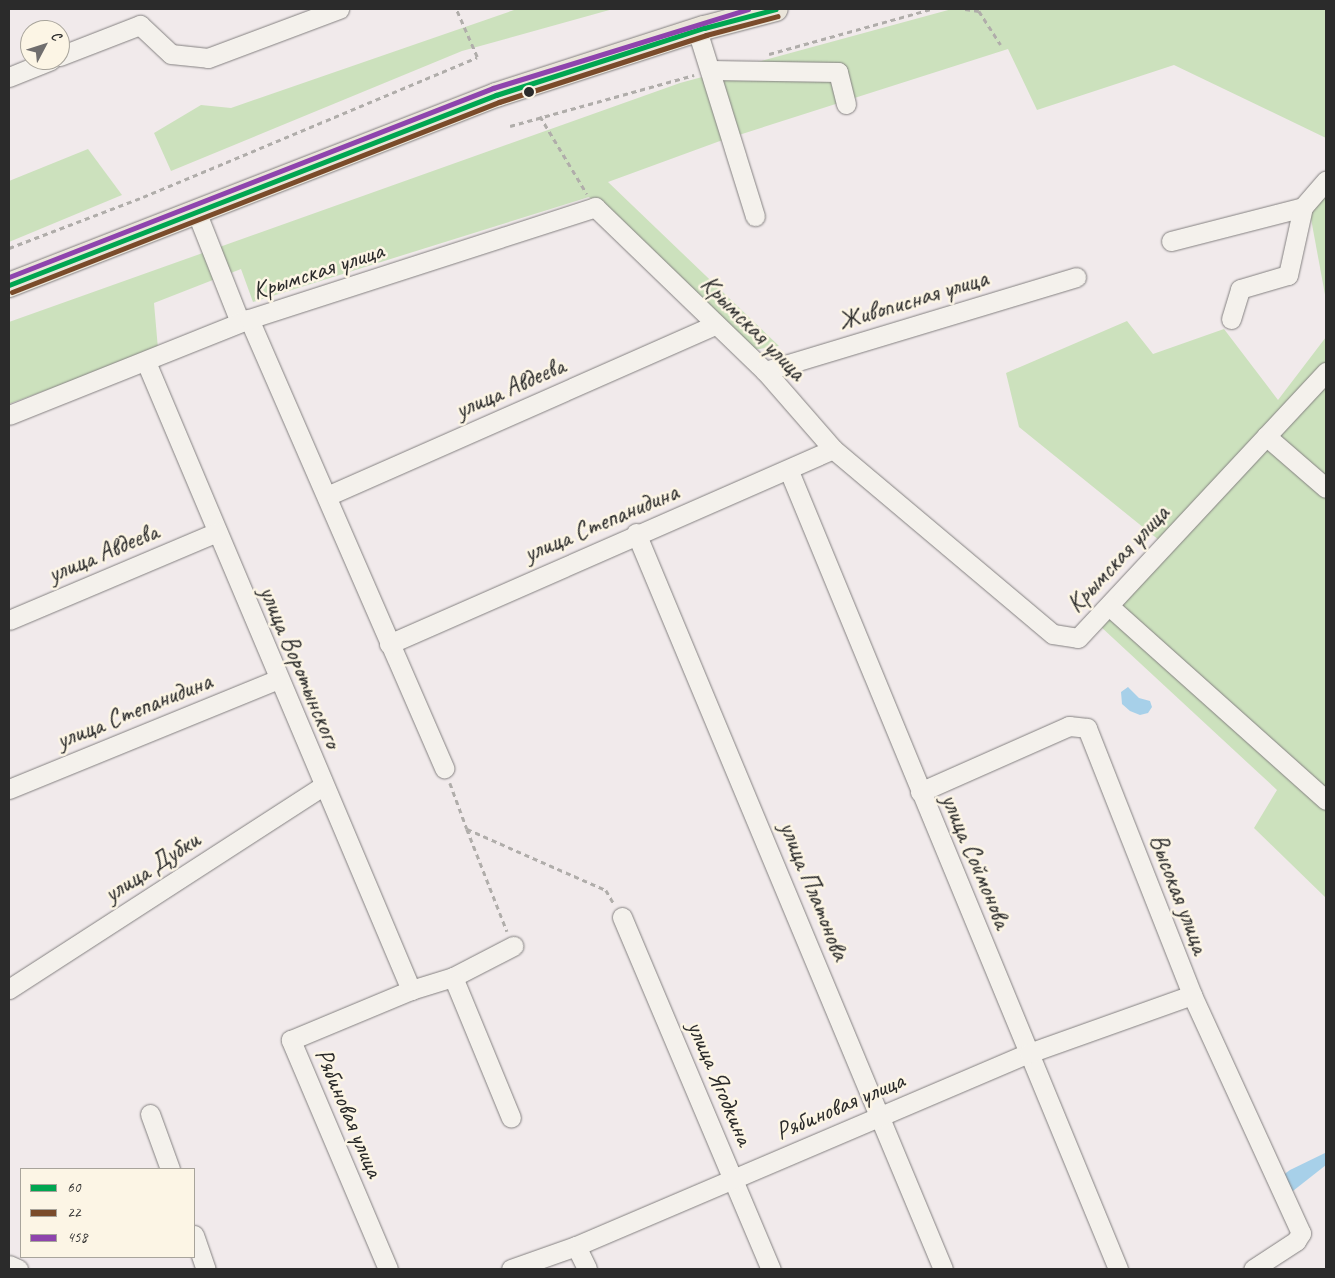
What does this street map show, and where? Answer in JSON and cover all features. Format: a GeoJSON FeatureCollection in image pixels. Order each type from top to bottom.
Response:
{"type":"FeatureCollection","features":[{"type":"Feature","properties":{"kind":"main road"},"geometry":{"type":"LineString","coordinates":[[9,285],[496,95],[697,30],[776,9]]}},
{"type":"Feature","properties":{"kind":"street"},"geometry":{"type":"LineString","coordinates":[[70,51],[136,17],[171,54],[208,58],[339,9]]}},
{"type":"Feature","properties":{"kind":"street"},"geometry":{"type":"LineString","coordinates":[[697,30],[755,216]]}},
{"type":"Feature","properties":{"kind":"street"},"geometry":{"type":"LineString","coordinates":[[9,77],[26,70]]}},
{"type":"Feature","properties":{"kind":"street"},"geometry":{"type":"LineString","coordinates":[[710,70],[838,72],[846,104]]}},
{"type":"Feature","properties":{"kind":"street"},"geometry":{"type":"LineString","coordinates":[[1231,319],[1240,289],[1288,274],[1303,207],[1326,181]]}},
{"type":"Feature","properties":{"kind":"street","name":"Крымская улица"},"geometry":{"type":"LineString","coordinates":[[9,415],[245,321],[595,207],[714,325],[765,371],[833,449],[1053,634],[1078,638],[1326,372]]}},
{"type":"Feature","properties":{"kind":"street"},"geometry":{"type":"LineString","coordinates":[[1171,241],[1303,207]]}},
{"type":"Feature","properties":{"kind":"street"},"geometry":{"type":"LineString","coordinates":[[196,211],[327,496],[389,644],[444,768]]}},
{"type":"Feature","properties":{"kind":"street","name":"Живописная улица"},"geometry":{"type":"LineString","coordinates":[[765,371],[1076,277]]}},
{"type":"Feature","properties":{"kind":"street","name":"улица Авдеева"},"geometry":{"type":"LineString","coordinates":[[327,496],[714,325]]}},
{"type":"Feature","properties":{"kind":"street","name":"улица Воротынского"},"geometry":{"type":"LineString","coordinates":[[146,362],[323,786],[412,990]]}},
{"type":"Feature","properties":{"kind":"street"},"geometry":{"type":"LineString","coordinates":[[1266,436],[1326,488]]}},
{"type":"Feature","properties":{"kind":"street","name":"улица Степанидина"},"geometry":{"type":"LineString","coordinates":[[389,644],[636,533],[789,471],[833,449]]}},
{"type":"Feature","properties":{"kind":"street","name":"улица Соймонова"},"geometry":{"type":"LineString","coordinates":[[789,471],[1118,1269]]}},
{"type":"Feature","properties":{"kind":"street","name":"улица Авдеева"},"geometry":{"type":"LineString","coordinates":[[9,620],[217,532]]}},
{"type":"Feature","properties":{"kind":"street","name":"улица Платонова"},"geometry":{"type":"LineString","coordinates":[[636,533],[944,1269]]}},
{"type":"Feature","properties":{"kind":"street"},"geometry":{"type":"LineString","coordinates":[[1109,606],[1326,800]]}},
{"type":"Feature","properties":{"kind":"street","name":"улица Степанидина"},"geometry":{"type":"LineString","coordinates":[[9,789],[278,679]]}},
{"type":"Feature","properties":{"kind":"street","name":"Высокая улица"},"geometry":{"type":"LineString","coordinates":[[920,792],[1069,726],[1087,728],[1192,995],[1301,1233],[1296,1241],[1253,1266],[1253,1269]]}},
{"type":"Feature","properties":{"kind":"street","name":"улица Дубки"},"geometry":{"type":"LineString","coordinates":[[9,989],[323,786]]}},
{"type":"Feature","properties":{"kind":"street","name":"улица Ягодкина"},"geometry":{"type":"LineString","coordinates":[[622,916],[771,1269]]}},
{"type":"Feature","properties":{"kind":"street"},"geometry":{"type":"LineString","coordinates":[[412,990],[453,977],[513,946]]}},
{"type":"Feature","properties":{"kind":"street"},"geometry":{"type":"LineString","coordinates":[[453,977],[511,1118]]}},
{"type":"Feature","properties":{"kind":"street","name":"Рябиновая улица"},"geometry":{"type":"LineString","coordinates":[[388,1269],[291,1040],[412,990]]}},
{"type":"Feature","properties":{"kind":"street","name":"Рябиновая улица"},"geometry":{"type":"LineString","coordinates":[[511,1269],[576,1246],[879,1115],[1029,1053],[1192,995]]}},
{"type":"Feature","properties":{"kind":"street"},"geometry":{"type":"LineString","coordinates":[[150,1114],[170,1168]]}},
{"type":"Feature","properties":{"kind":"street"},"geometry":{"type":"LineString","coordinates":[[195,1238],[206,1269]]}},
{"type":"Feature","properties":{"kind":"street"},"geometry":{"type":"LineString","coordinates":[[576,1246],[587,1269]]}},
{"type":"Feature","properties":{"kind":"street"},"geometry":{"type":"LineString","coordinates":[[9,1265],[18,1269]]}},
{"type":"Feature","properties":{"kind":"path"},"geometry":{"type":"LineString","coordinates":[[9,248],[143,196],[477,57],[456,9]]}},
{"type":"Feature","properties":{"kind":"path"},"geometry":{"type":"LineString","coordinates":[[765,55],[931,9]]}},
{"type":"Feature","properties":{"kind":"path"},"geometry":{"type":"LineString","coordinates":[[965,9],[979,11],[1001,45]]}},
{"type":"Feature","properties":{"kind":"path"},"geometry":{"type":"LineString","coordinates":[[510,126],[540,116],[710,70]]}},
{"type":"Feature","properties":{"kind":"path"},"geometry":{"type":"LineString","coordinates":[[540,116],[595,207]]}},
{"type":"Feature","properties":{"kind":"path"},"geometry":{"type":"LineString","coordinates":[[444,768],[513,946]]}},
{"type":"Feature","properties":{"kind":"path"},"geometry":{"type":"LineString","coordinates":[[467,829],[606,890],[622,916]]}},
{"type":"Feature","properties":{"kind":"green space"},"geometry":{"type":"Polygon","coordinates":[[[517,9],[613,9],[462,51],[171,171],[154,133],[201,105],[231,108],[517,9]]]}},
{"type":"Feature","properties":{"kind":"green space"},"geometry":{"type":"Polygon","coordinates":[[[952,9],[1326,9],[1326,138],[1174,65],[1037,110],[1008,49],[720,141],[608,182],[779,346],[753,350],[589,197],[253,302],[241,269],[154,303],[158,349],[9,404],[9,322],[680,83],[952,9]]]}},
{"type":"Feature","properties":{"kind":"green space"},"geometry":{"type":"Polygon","coordinates":[[[88,149],[122,195],[9,242],[9,181],[88,149]]]}},
{"type":"Feature","properties":{"kind":"green space"},"geometry":{"type":"Polygon","coordinates":[[[1326,181],[1326,300],[1307,197],[1326,181]]]}},
{"type":"Feature","properties":{"kind":"green space"},"geometry":{"type":"Polygon","coordinates":[[[1127,321],[1153,354],[1224,329],[1278,400],[1326,337],[1326,898],[1254,828],[1277,790],[1100,626],[1170,549],[1019,427],[1006,373],[1127,321]]]}},
{"type":"Feature","properties":{"kind":"water"},"geometry":{"type":"Polygon","coordinates":[[[1128,687],[1139,698],[1150,701],[1152,707],[1148,713],[1140,715],[1130,711],[1122,704],[1121,692],[1128,687]]]}},
{"type":"Feature","properties":{"kind":"water"},"geometry":{"type":"Polygon","coordinates":[[[1325,1153],[1326,1165],[1284,1198],[1279,1178],[1290,1170],[1325,1153]]]}},
{"type":"Feature","properties":{"kind":"transit line","name":"458"},"geometry":{"type":"LineString","coordinates":[[9,277],[493,88],[748,9]]}},
{"type":"Feature","properties":{"kind":"transit line","name":"60"},"geometry":{"type":"LineString","coordinates":[[9,285],[496,95],[704,28],[776,9]]}},
{"type":"Feature","properties":{"kind":"transit line","name":"22"},"geometry":{"type":"LineString","coordinates":[[12,292],[499,102],[706,35],[778,16]]}}]}
